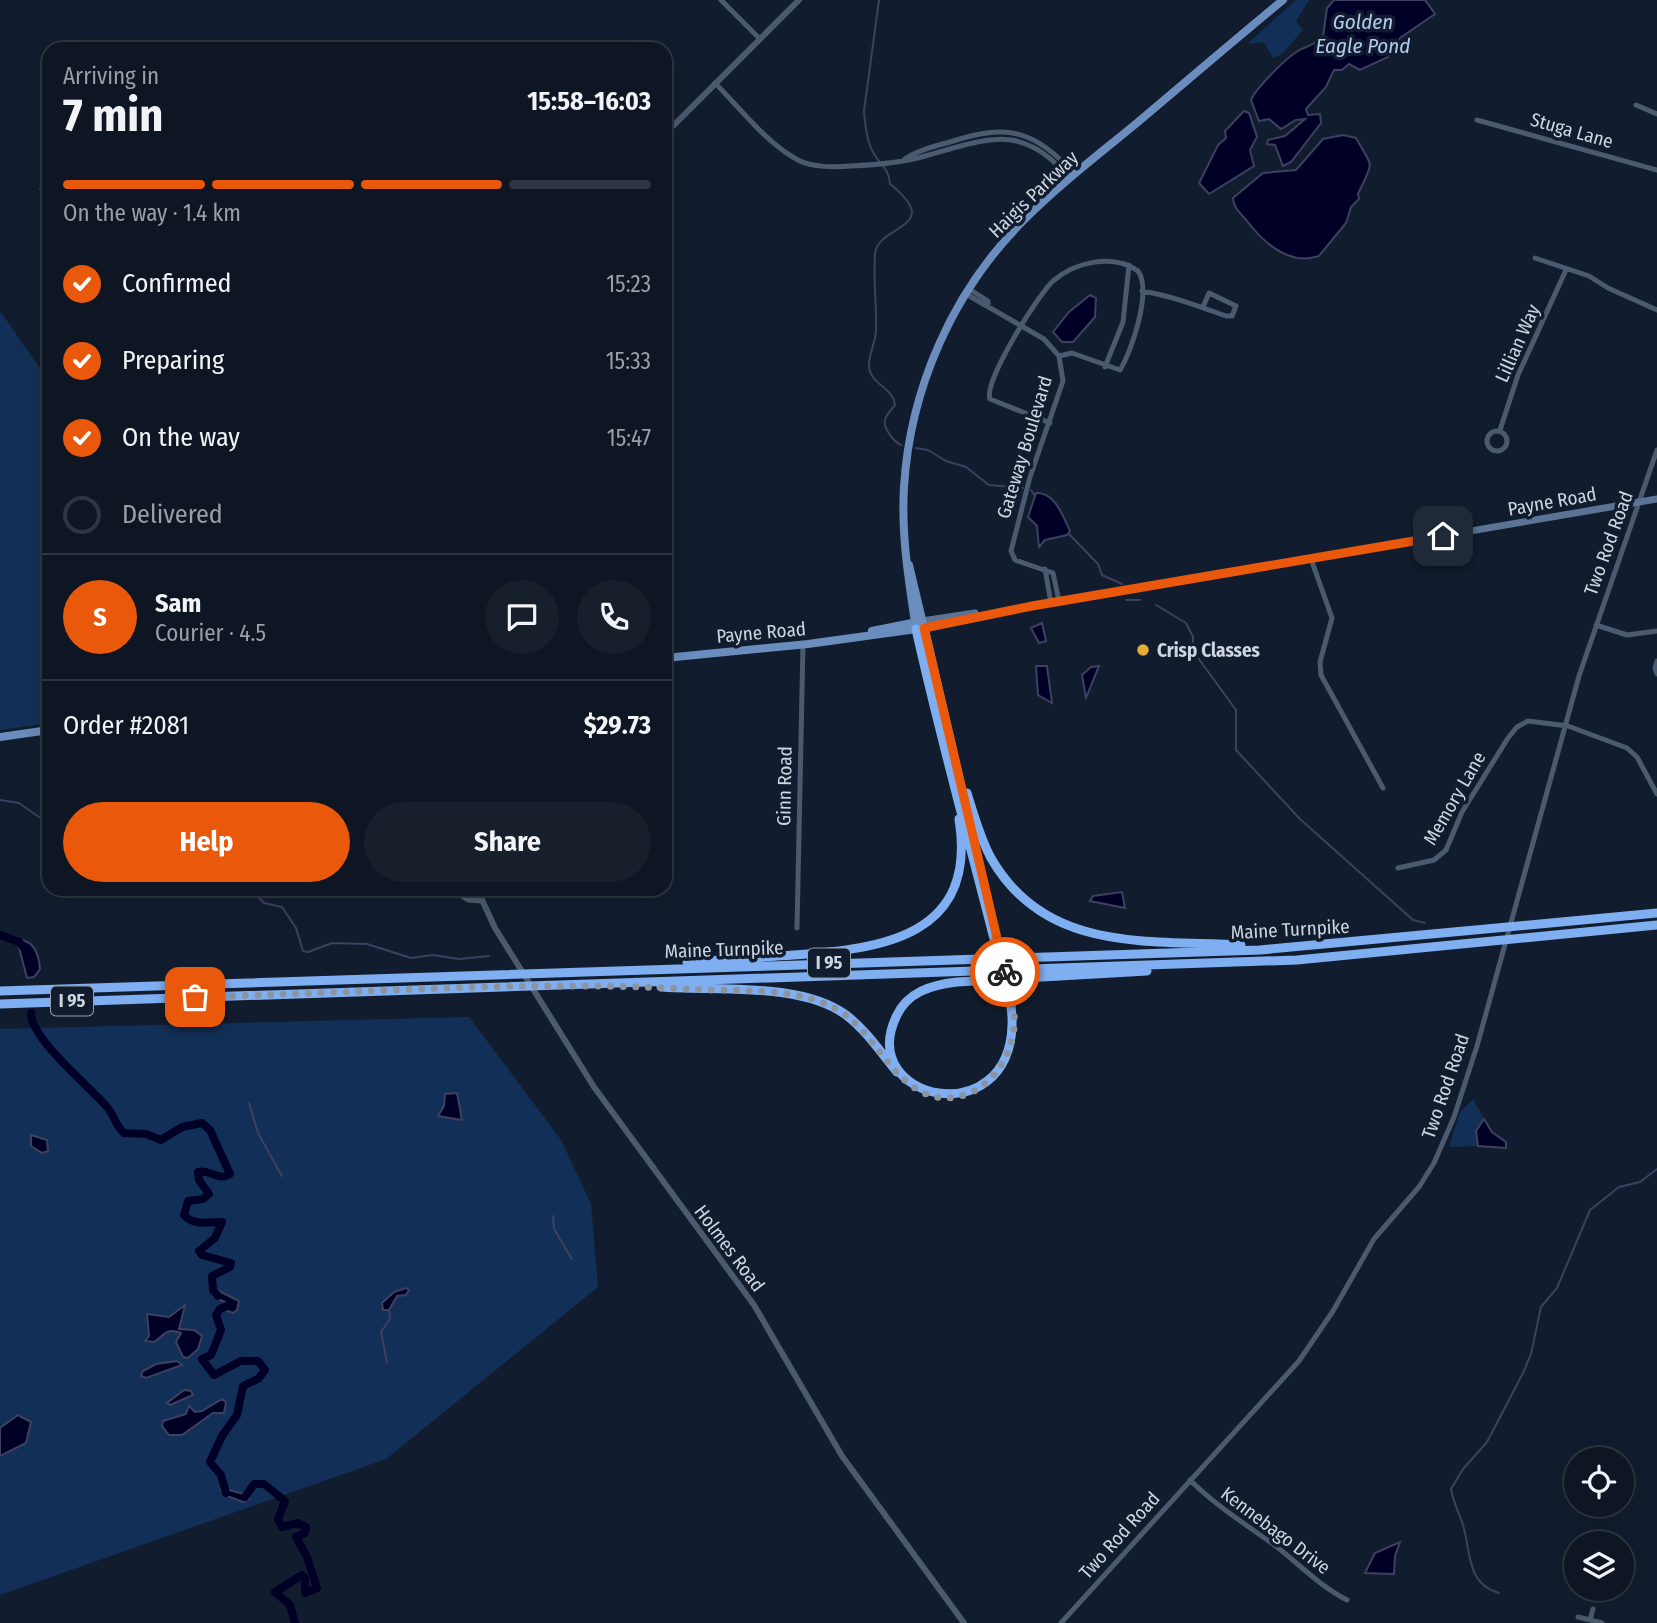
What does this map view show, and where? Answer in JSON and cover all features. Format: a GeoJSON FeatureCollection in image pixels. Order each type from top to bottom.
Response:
{"type":"FeatureCollection","features":[{"type":"Feature","properties":{"kind":"highway"},"geometry":{"type":"LineString","coordinates":[[580,972],[852,951],[888,944],[916,931],[945,901],[960,863],[960,821],[943,752],[919,625]]}},
{"type":"Feature","properties":{"kind":"highway"},"geometry":{"type":"LineString","coordinates":[[607,984],[779,993],[819,1001],[855,1023],[914,1088],[943,1098],[973,1092],[990,1080],[1003,1063],[1013,1034],[1014,1013],[954,753],[919,625]]}},
{"type":"Feature","properties":{"kind":"highway"},"geometry":{"type":"LineString","coordinates":[[943,752],[965,821],[999,954]]}},
{"type":"Feature","properties":{"kind":"highway"},"geometry":{"type":"LineString","coordinates":[[954,753],[981,835],[993,861],[1024,899],[1055,920],[1079,931],[1112,938],[1292,948]]}},
{"type":"Feature","properties":{"kind":"highway","name":"Maine Turnpike"},"geometry":{"type":"LineString","coordinates":[[0,991],[1292,948],[1657,913]]}},
{"type":"Feature","properties":{"kind":"highway","name":"Maine Turnpike"},"geometry":{"type":"LineString","coordinates":[[0,1003],[1297,960],[1657,925]]}},
{"type":"Feature","properties":{"kind":"highway"},"geometry":{"type":"LineString","coordinates":[[1008,992],[1012,1024],[1009,1045],[998,1068],[979,1086],[960,1094],[939,1095],[920,1088],[904,1075],[891,1047],[893,1026],[901,1007],[926,988],[957,982],[1170,970],[1182,964]]}},
{"type":"Feature","properties":{"kind":"main road","name":"Haigis Parkway"},"geometry":{"type":"LineString","coordinates":[[919,625],[908,563],[904,499],[912,428],[934,355],[968,291],[1012,233],[1072,176],[1283,0]]}},
{"type":"Feature","properties":{"kind":"main road","name":"Payne Road"},"geometry":{"type":"LineString","coordinates":[[672,657],[803,645],[859,636],[1657,499]]}},
{"type":"Feature","properties":{"kind":"main road"},"geometry":{"type":"LineString","coordinates":[[0,737],[42,731]]}},
{"type":"Feature","properties":{"kind":"street"},"geometry":{"type":"LineString","coordinates":[[722,0],[759,38]]}},
{"type":"Feature","properties":{"kind":"street"},"geometry":{"type":"LineString","coordinates":[[672,127],[799,0]]}},
{"type":"Feature","properties":{"kind":"street"},"geometry":{"type":"LineString","coordinates":[[715,83],[777,145],[799,161],[835,167],[898,162],[980,139],[1009,138],[1048,155],[1072,176]]}},
{"type":"Feature","properties":{"kind":"street"},"geometry":{"type":"LineString","coordinates":[[1636,104],[1657,114]]}},
{"type":"Feature","properties":{"kind":"street","name":"Stuga Lane"},"geometry":{"type":"LineString","coordinates":[[1478,120],[1657,170]]}},
{"type":"Feature","properties":{"kind":"street"},"geometry":{"type":"LineString","coordinates":[[1488,134],[1492,124]]}},
{"type":"Feature","properties":{"kind":"street"},"geometry":{"type":"LineString","coordinates":[[1535,258],[1589,276],[1608,288],[1657,310]]}},
{"type":"Feature","properties":{"kind":"street"},"geometry":{"type":"LineString","coordinates":[[1050,423],[995,402],[988,394],[999,363],[1048,285],[1060,276],[1091,261],[1129,265],[1142,276],[1138,325],[1121,369],[1116,371],[1074,354],[1059,356]]}},
{"type":"Feature","properties":{"kind":"street"},"geometry":{"type":"LineString","coordinates":[[1105,367],[1122,326],[1129,265]]}},
{"type":"Feature","properties":{"kind":"street","name":"Lillian Way"},"geometry":{"type":"LineString","coordinates":[[1500,430],[1518,375],[1566,270]]}},
{"type":"Feature","properties":{"kind":"street","name":"Gateway Boulevard"},"geometry":{"type":"LineString","coordinates":[[968,291],[1048,343],[1059,356],[1063,381],[1030,477],[1011,551],[1015,560],[1045,569],[1055,602]]}},
{"type":"Feature","properties":{"kind":"street"},"geometry":{"type":"LineString","coordinates":[[1142,291],[1179,298],[1203,307],[1230,317],[1236,305],[1209,293],[1203,307]]}},
{"type":"Feature","properties":{"kind":"street","name":"Two Rod Road"},"geometry":{"type":"LineString","coordinates":[[1061,1623],[1299,1361],[1333,1311],[1374,1238],[1431,1168],[1466,1082],[1565,726],[1596,625],[1657,450]]}},
{"type":"Feature","properties":{"kind":"street"},"geometry":{"type":"LineString","coordinates":[[1311,559],[1332,618],[1320,662],[1321,675],[1383,788]]}},
{"type":"Feature","properties":{"kind":"street"},"geometry":{"type":"LineString","coordinates":[[1596,625],[1627,635],[1657,631]]}},
{"type":"Feature","properties":{"kind":"street","name":"Ginn Road"},"geometry":{"type":"LineString","coordinates":[[797,928],[803,645]]}},
{"type":"Feature","properties":{"kind":"street"},"geometry":{"type":"LineString","coordinates":[[1657,661],[1654,668],[1657,674]]}},
{"type":"Feature","properties":{"kind":"street","name":"Memory Lane"},"geometry":{"type":"LineString","coordinates":[[1398,868],[1434,860],[1446,850],[1464,809],[1515,729],[1535,720],[1565,726],[1632,752],[1657,794]]}},
{"type":"Feature","properties":{"kind":"street"},"geometry":{"type":"LineString","coordinates":[[1413,855],[1415,864]]}},
{"type":"Feature","properties":{"kind":"street"},"geometry":{"type":"LineString","coordinates":[[462,896],[468,900],[482,901]]}},
{"type":"Feature","properties":{"kind":"street","name":"Holmes Road"},"geometry":{"type":"LineString","coordinates":[[480,896],[542,1004],[620,1126],[754,1305],[842,1456],[964,1623]]}},
{"type":"Feature","properties":{"kind":"street","name":"Kennebago Drive"},"geometry":{"type":"LineString","coordinates":[[1189,1480],[1218,1506],[1275,1546],[1332,1592],[1347,1600]]}},
{"type":"Feature","properties":{"kind":"street"},"geometry":{"type":"LineString","coordinates":[[1327,1600],[1332,1592]]}},
{"type":"Feature","properties":{"kind":"street"},"geometry":{"type":"LineString","coordinates":[[1590,1620],[1593,1609]]}},
{"type":"Feature","properties":{"kind":"street"},"geometry":{"type":"LineString","coordinates":[[1578,1617],[1602,1623]]}},
{"type":"Feature","properties":{"kind":"shaded area"},"geometry":{"type":"Polygon","coordinates":[[[1296,0],[1309,0],[1296,21],[1303,30],[1282,54],[1273,58],[1264,42],[1247,44],[1296,0]]]}},
{"type":"Feature","properties":{"kind":"shaded area"},"geometry":{"type":"Polygon","coordinates":[[[0,311],[42,371],[42,724],[0,730],[0,311]]]}},
{"type":"Feature","properties":{"kind":"shaded area"},"geometry":{"type":"Polygon","coordinates":[[[469,1017],[561,1140],[591,1204],[598,1287],[386,1459],[0,1595],[0,1029],[469,1017]]]}},
{"type":"Feature","properties":{"kind":"shaded area"},"geometry":{"type":"Polygon","coordinates":[[[1473,1099],[1484,1119],[1475,1135],[1478,1146],[1449,1147],[1460,1112],[1473,1099]]]}},
{"type":"Feature","properties":{"kind":"water","name":"Golden Eagle Pond"},"geometry":{"type":"Polygon","coordinates":[[[1334,0],[1425,0],[1435,14],[1400,38],[1388,57],[1360,70],[1349,64],[1342,70],[1334,70],[1326,87],[1306,109],[1308,115],[1320,114],[1321,123],[1291,162],[1283,166],[1275,145],[1267,144],[1268,140],[1285,136],[1305,119],[1296,120],[1281,129],[1269,119],[1259,121],[1251,100],[1286,60],[1323,37],[1327,8],[1334,0]]]}},
{"type":"Feature","properties":{"kind":"water"},"geometry":{"type":"Polygon","coordinates":[[[1244,111],[1249,113],[1257,137],[1250,150],[1254,166],[1209,194],[1199,183],[1218,145],[1226,138],[1225,131],[1244,111]]]}},
{"type":"Feature","properties":{"kind":"water"},"geometry":{"type":"Polygon","coordinates":[[[1343,135],[1356,138],[1370,165],[1358,194],[1359,199],[1351,207],[1346,223],[1319,256],[1297,258],[1278,250],[1254,229],[1236,207],[1233,198],[1263,173],[1296,170],[1323,139],[1343,135]]]}},
{"type":"Feature","properties":{"kind":"water"},"geometry":{"type":"Polygon","coordinates":[[[1090,295],[1096,298],[1095,317],[1073,342],[1062,342],[1053,332],[1069,312],[1090,295]]]}},
{"type":"Feature","properties":{"kind":"water"},"geometry":{"type":"Polygon","coordinates":[[[1036,493],[1048,496],[1053,501],[1070,531],[1067,535],[1045,540],[1039,547],[1037,526],[1028,517],[1036,493]]]}},
{"type":"Feature","properties":{"kind":"water"},"geometry":{"type":"Polygon","coordinates":[[[1042,623],[1046,641],[1039,643],[1031,628],[1042,623]]]}},
{"type":"Feature","properties":{"kind":"water"},"geometry":{"type":"Polygon","coordinates":[[[1036,666],[1047,666],[1052,703],[1038,695],[1036,666]]]}},
{"type":"Feature","properties":{"kind":"water"},"geometry":{"type":"Polygon","coordinates":[[[1099,666],[1086,698],[1082,675],[1091,667],[1099,666]]]}},
{"type":"Feature","properties":{"kind":"water"},"geometry":{"type":"Polygon","coordinates":[[[1122,892],[1125,908],[1090,901],[1093,896],[1122,892]]]}},
{"type":"Feature","properties":{"kind":"water"},"geometry":{"type":"Polygon","coordinates":[[[20,940],[33,946],[37,954],[40,969],[34,977],[27,978],[18,944],[20,940]]]}},
{"type":"Feature","properties":{"kind":"water"},"geometry":{"type":"Polygon","coordinates":[[[457,1093],[462,1120],[438,1116],[444,1106],[445,1094],[457,1093]]]}},
{"type":"Feature","properties":{"kind":"water"},"geometry":{"type":"Polygon","coordinates":[[[1484,1119],[1492,1132],[1506,1142],[1506,1148],[1478,1146],[1476,1131],[1484,1119]]]}},
{"type":"Feature","properties":{"kind":"water"},"geometry":{"type":"Polygon","coordinates":[[[31,1135],[47,1140],[48,1151],[42,1153],[31,1146],[31,1135]]]}},
{"type":"Feature","properties":{"kind":"water"},"geometry":{"type":"Polygon","coordinates":[[[213,1288],[239,1301],[237,1310],[233,1313],[222,1309],[227,1303],[216,1298],[213,1288]]]}},
{"type":"Feature","properties":{"kind":"water"},"geometry":{"type":"Polygon","coordinates":[[[406,1288],[409,1290],[406,1295],[397,1296],[389,1310],[383,1310],[382,1303],[394,1292],[406,1288]]]}},
{"type":"Feature","properties":{"kind":"water"},"geometry":{"type":"Polygon","coordinates":[[[185,1305],[179,1329],[194,1330],[202,1336],[198,1349],[188,1358],[183,1357],[176,1342],[181,1333],[176,1331],[166,1333],[154,1342],[145,1341],[149,1336],[147,1314],[169,1317],[185,1305]]]}},
{"type":"Feature","properties":{"kind":"water"},"geometry":{"type":"Polygon","coordinates":[[[177,1361],[182,1365],[146,1378],[141,1376],[143,1371],[156,1364],[177,1361]]]}},
{"type":"Feature","properties":{"kind":"water"},"geometry":{"type":"Polygon","coordinates":[[[184,1390],[191,1391],[193,1395],[170,1405],[167,1403],[184,1390]]]}},
{"type":"Feature","properties":{"kind":"water"},"geometry":{"type":"Polygon","coordinates":[[[222,1399],[226,1402],[224,1413],[213,1413],[182,1435],[169,1435],[162,1426],[163,1421],[186,1414],[189,1406],[195,1412],[202,1411],[222,1399]]]}},
{"type":"Feature","properties":{"kind":"water"},"geometry":{"type":"Polygon","coordinates":[[[18,1415],[31,1422],[26,1443],[0,1456],[0,1428],[18,1415]]]}},
{"type":"Feature","properties":{"kind":"water"},"geometry":{"type":"Polygon","coordinates":[[[223,1483],[225,1489],[244,1494],[249,1488],[249,1499],[243,1502],[227,1496],[221,1490],[223,1483]]]}},
{"type":"Feature","properties":{"kind":"water"},"geometry":{"type":"Polygon","coordinates":[[[1400,1542],[1395,1556],[1394,1574],[1365,1573],[1375,1553],[1400,1542]]]}},
{"type":"Feature","properties":{"kind":"waterway"},"geometry":{"type":"LineString","coordinates":[[879,0],[864,111],[866,131],[874,155],[888,173],[890,184],[906,199],[912,210],[910,218],[879,244],[875,254],[876,330],[869,367],[874,378],[893,399],[895,405],[885,423],[895,441],[901,445]]}},
{"type":"Feature","properties":{"kind":"waterway"},"geometry":{"type":"LineString","coordinates":[[916,448],[928,450],[946,461],[966,467],[989,485],[1023,488]]}},
{"type":"Feature","properties":{"kind":"waterway"},"geometry":{"type":"LineString","coordinates":[[1031,490],[1035,496]]}},
{"type":"Feature","properties":{"kind":"waterway"},"geometry":{"type":"LineString","coordinates":[[1069,534],[1098,564],[1102,575],[1122,584]]}},
{"type":"Feature","properties":{"kind":"waterway"},"geometry":{"type":"LineString","coordinates":[[1126,600],[1140,600]]}},
{"type":"Feature","properties":{"kind":"waterway"},"geometry":{"type":"LineString","coordinates":[[1156,605],[1186,623],[1193,637],[1193,651],[1236,710],[1236,750],[1300,819],[1413,920],[1425,923]]}},
{"type":"Feature","properties":{"kind":"waterway"},"geometry":{"type":"LineString","coordinates":[[0,800],[19,803],[42,819]]}},
{"type":"Feature","properties":{"kind":"waterway"},"geometry":{"type":"LineString","coordinates":[[258,896],[264,903],[282,907],[296,928],[303,951],[308,952],[332,943],[367,944],[411,958],[433,955],[459,959],[489,956]]}},
{"type":"Feature","properties":{"kind":"waterway"},"geometry":{"type":"LineString","coordinates":[[0,935],[19,942],[24,948]]}},
{"type":"Feature","properties":{"kind":"waterway"},"geometry":{"type":"LineString","coordinates":[[31,1013],[33,1024],[40,1036],[106,1106],[124,1133],[146,1134],[161,1140],[182,1127],[202,1123],[210,1130],[230,1174],[221,1176],[198,1172],[199,1180],[209,1194],[203,1199],[188,1201],[184,1215],[197,1222],[222,1222],[215,1238],[199,1251],[202,1255],[231,1263],[230,1267],[212,1276],[213,1290],[218,1296]]}},
{"type":"Feature","properties":{"kind":"waterway"},"geometry":{"type":"LineString","coordinates":[[249,1103],[258,1133],[282,1176]]}},
{"type":"Feature","properties":{"kind":"waterway"},"geometry":{"type":"LineString","coordinates":[[1499,1593],[1488,1589],[1475,1574],[1451,1489],[1463,1469],[1487,1442],[1523,1373],[1531,1354],[1541,1307],[1557,1288],[1590,1210],[1619,1187],[1640,1182],[1657,1169]]}},
{"type":"Feature","properties":{"kind":"waterway"},"geometry":{"type":"LineString","coordinates":[[553,1216],[554,1229],[572,1259]]}},
{"type":"Feature","properties":{"kind":"waterway"},"geometry":{"type":"LineString","coordinates":[[226,1493],[221,1475],[210,1462],[222,1436],[237,1415],[243,1386],[258,1379],[265,1370],[258,1361],[241,1361],[214,1375],[202,1359],[211,1355],[221,1330],[216,1315],[220,1309],[231,1304]]}},
{"type":"Feature","properties":{"kind":"waterway"},"geometry":{"type":"LineString","coordinates":[[387,1363],[381,1332],[390,1319],[389,1310]]}},
{"type":"Feature","properties":{"kind":"waterway"},"geometry":{"type":"LineString","coordinates":[[245,1497],[254,1484],[264,1484],[285,1501],[278,1519],[282,1527],[298,1523],[306,1527],[305,1533],[296,1537],[307,1557],[317,1588],[305,1593],[305,1578],[302,1575],[275,1592],[290,1605],[295,1623]]}},
{"type":"Feature","properties":{"kind":"way so far"},"geometry":{"type":"LineString","coordinates":[[195,997],[607,984],[789,994],[819,1001],[847,1016],[914,1088],[933,1097],[954,1098],[973,1092],[990,1080],[1007,1054],[1013,1034],[1014,1013],[1005,972]]}},
{"type":"Feature","properties":{"kind":"place","name":"Crisp Classes"},"geometry":{"type":"Point","coordinates":[1143,650]}},
{"type":"Feature","properties":{"kind":"route"},"geometry":{"type":"LineString","coordinates":[[1005,972],[924,628],[997,612],[1443,536]]}}]}
